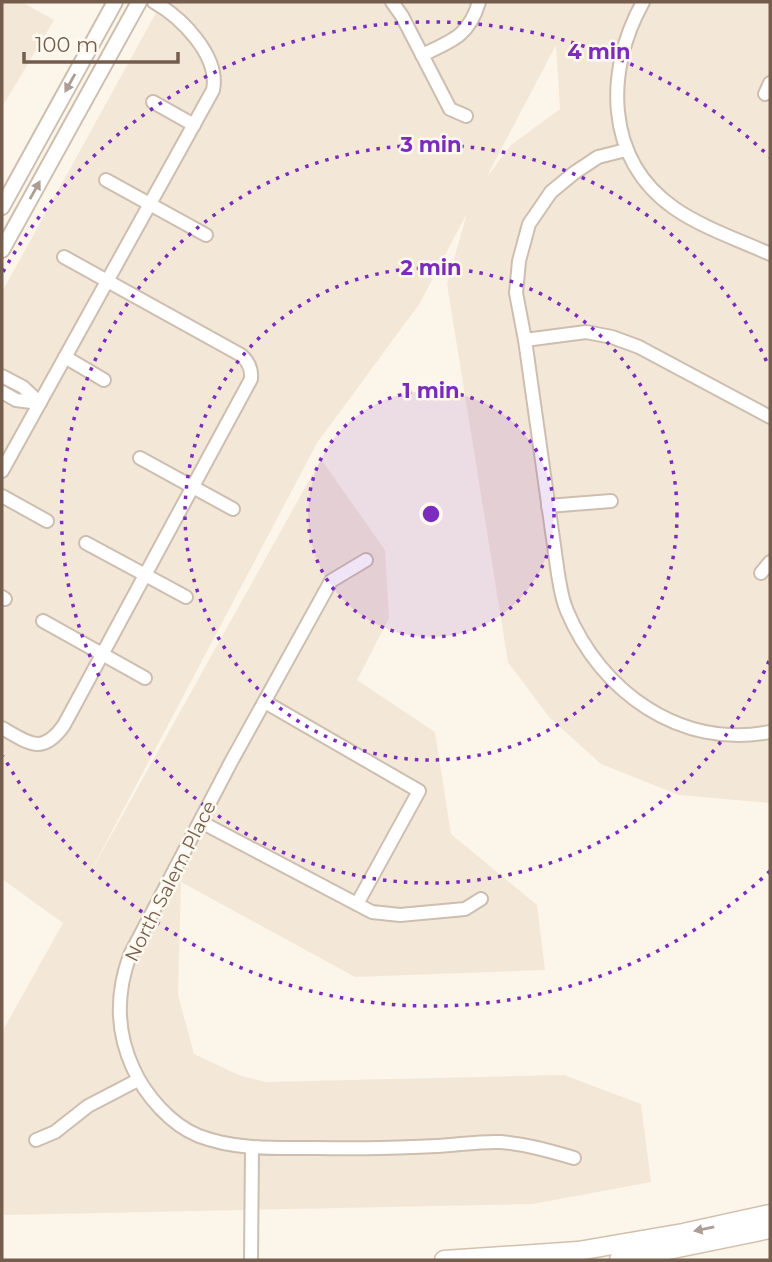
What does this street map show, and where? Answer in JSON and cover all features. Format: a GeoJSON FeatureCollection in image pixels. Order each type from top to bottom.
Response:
{"type":"FeatureCollection","features":[{"type":"Feature","properties":{"kind":"main road"},"geometry":{"type":"LineString","coordinates":[[444,1260],[578,1251],[683,1233],[770,1214]]}},
{"type":"Feature","properties":{"kind":"main road"},"geometry":{"type":"LineString","coordinates":[[619,1260],[770,1229]]}},
{"type":"Feature","properties":{"kind":"street"},"geometry":{"type":"LineString","coordinates":[[2,206],[115,2]]}},
{"type":"Feature","properties":{"kind":"street"},"geometry":{"type":"LineString","coordinates":[[2,250],[139,2]]}},
{"type":"Feature","properties":{"kind":"street"},"geometry":{"type":"LineString","coordinates":[[2,471],[213,90],[216,78],[211,59],[179,19],[154,2]]}},
{"type":"Feature","properties":{"kind":"street"},"geometry":{"type":"LineString","coordinates":[[392,2],[402,16],[450,109],[466,116]]}},
{"type":"Feature","properties":{"kind":"street"},"geometry":{"type":"LineString","coordinates":[[422,55],[456,38],[471,26],[479,2]]}},
{"type":"Feature","properties":{"kind":"street"},"geometry":{"type":"LineString","coordinates":[[643,2],[632,22],[620,60],[615,103],[626,150],[649,185],[673,207],[770,254]]}},
{"type":"Feature","properties":{"kind":"street"},"geometry":{"type":"LineString","coordinates":[[153,102],[194,125]]}},
{"type":"Feature","properties":{"kind":"street"},"geometry":{"type":"LineString","coordinates":[[626,150],[598,158],[551,192],[529,225],[519,261],[516,293],[558,574],[566,609],[586,648],[610,680],[642,705],[679,725],[713,734],[770,732]]}},
{"type":"Feature","properties":{"kind":"street"},"geometry":{"type":"LineString","coordinates":[[106,180],[206,235]]}},
{"type":"Feature","properties":{"kind":"street"},"geometry":{"type":"LineString","coordinates":[[2,728],[31,745],[38,745],[50,740],[64,725],[251,379],[248,361],[242,355],[64,257]]}},
{"type":"Feature","properties":{"kind":"street"},"geometry":{"type":"LineString","coordinates":[[525,340],[586,332],[612,337],[639,347],[770,417]]}},
{"type":"Feature","properties":{"kind":"street"},"geometry":{"type":"LineString","coordinates":[[65,357],[104,380]]}},
{"type":"Feature","properties":{"kind":"street"},"geometry":{"type":"LineString","coordinates":[[2,376],[23,387],[40,403]]}},
{"type":"Feature","properties":{"kind":"street"},"geometry":{"type":"LineString","coordinates":[[2,391],[16,400],[40,403]]}},
{"type":"Feature","properties":{"kind":"street"},"geometry":{"type":"LineString","coordinates":[[140,458],[233,509]]}},
{"type":"Feature","properties":{"kind":"street"},"geometry":{"type":"LineString","coordinates":[[2,496],[47,521]]}},
{"type":"Feature","properties":{"kind":"street"},"geometry":{"type":"LineString","coordinates":[[548,506],[611,501]]}},
{"type":"Feature","properties":{"kind":"street"},"geometry":{"type":"LineString","coordinates":[[86,543],[186,597]]}},
{"type":"Feature","properties":{"kind":"street","name":"North Salem Place"},"geometry":{"type":"LineString","coordinates":[[366,560],[331,581],[231,762],[130,955],[121,979],[121,1035],[138,1080],[164,1110],[197,1135],[252,1148],[386,1149],[500,1142],[542,1148],[574,1158]]}},
{"type":"Feature","properties":{"kind":"street"},"geometry":{"type":"LineString","coordinates":[[761,573],[770,562]]}},
{"type":"Feature","properties":{"kind":"street"},"geometry":{"type":"LineString","coordinates":[[43,621],[145,678]]}},
{"type":"Feature","properties":{"kind":"street"},"geometry":{"type":"LineString","coordinates":[[265,702],[419,792],[357,904]]}},
{"type":"Feature","properties":{"kind":"street"},"geometry":{"type":"LineString","coordinates":[[201,822],[372,912],[400,915],[466,909],[481,899]]}},
{"type":"Feature","properties":{"kind":"street"},"geometry":{"type":"LineString","coordinates":[[36,1140],[55,1132],[88,1106],[138,1080]]}},
{"type":"Feature","properties":{"kind":"street"},"geometry":{"type":"LineString","coordinates":[[251,1260],[252,1148]]}},
{"type":"Feature","properties":{"kind":"shaded area"},"geometry":{"type":"Polygon","coordinates":[[[2,2],[22,2],[54,20],[2,107],[2,2]]]}},
{"type":"Feature","properties":{"kind":"shaded area"},"geometry":{"type":"Polygon","coordinates":[[[162,2],[770,2],[770,803],[679,795],[601,764],[549,717],[508,662],[447,284],[467,213],[420,303],[317,443],[84,884],[321,459],[385,550],[389,618],[357,680],[435,732],[451,834],[537,905],[545,970],[355,977],[181,882],[178,995],[194,1054],[241,1076],[266,1082],[564,1075],[641,1104],[651,1182],[533,1204],[5,1215],[2,1212],[2,1032],[63,923],[2,879],[2,292],[162,2]],[[556,45],[486,178],[511,145],[560,109],[556,45]]]}}]}
